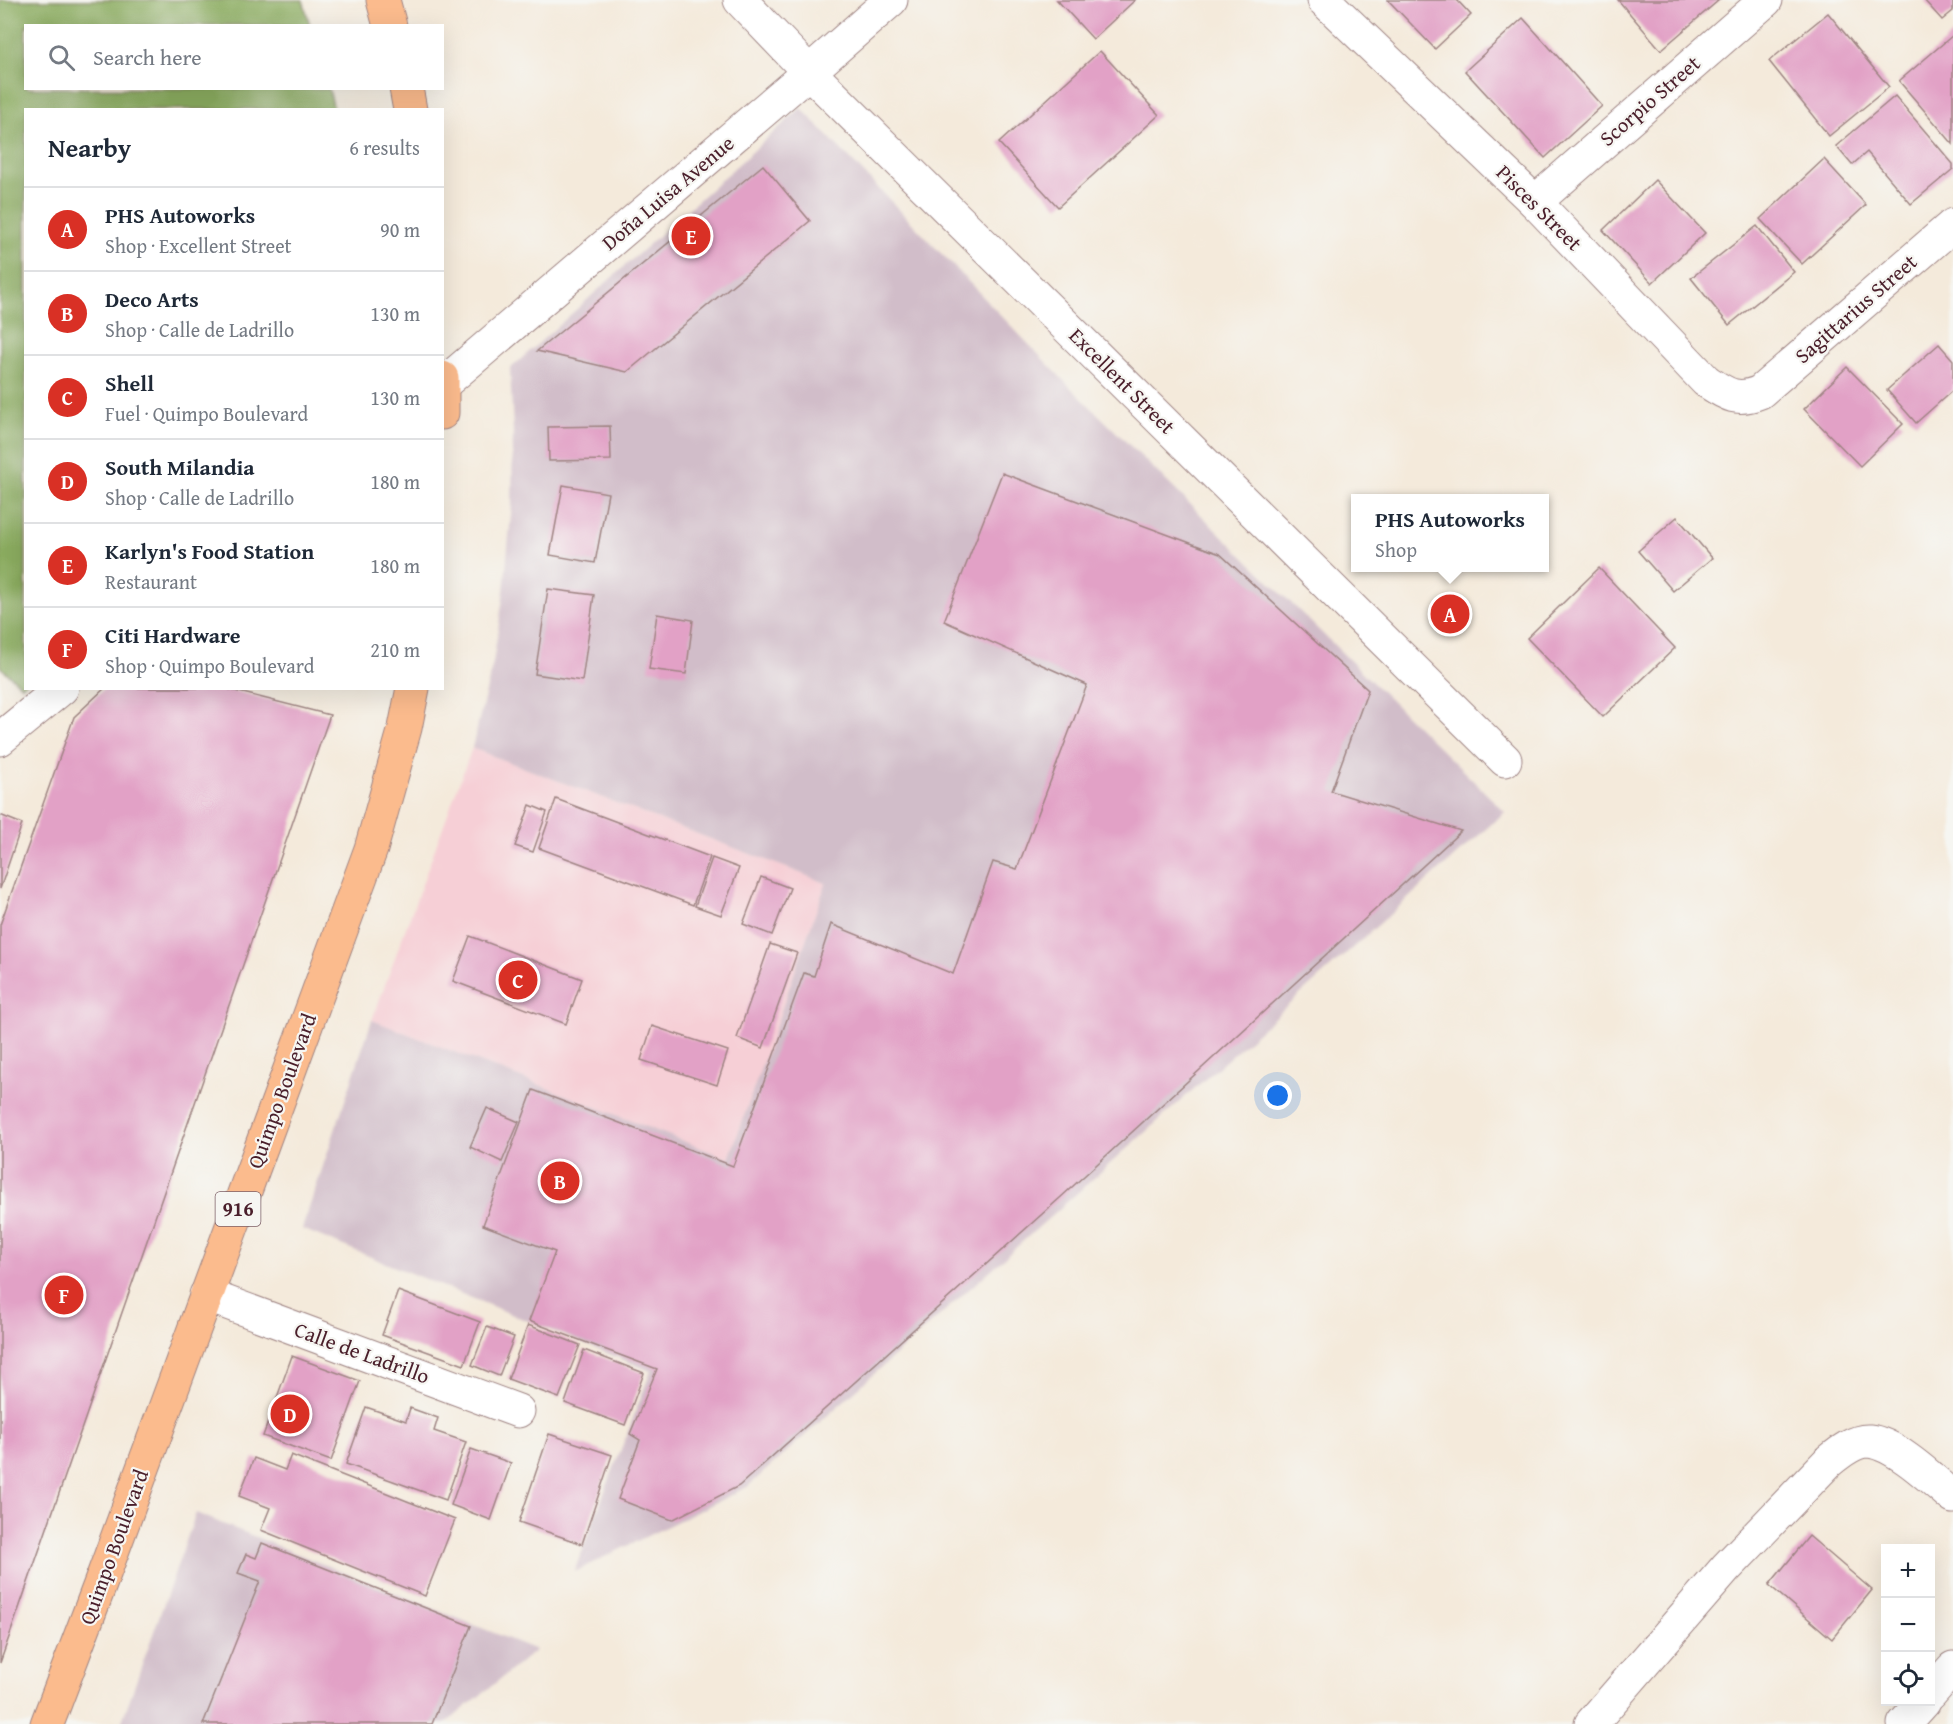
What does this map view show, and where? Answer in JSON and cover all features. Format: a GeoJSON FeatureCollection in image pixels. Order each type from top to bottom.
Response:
{"type":"FeatureCollection","features":[{"type":"Feature","properties":{"kind":"main road"},"geometry":{"type":"LineString","coordinates":[[383,0],[389,24]]}},
{"type":"Feature","properties":{"kind":"main road"},"geometry":{"type":"LineString","coordinates":[[406,90],[410,108]]}},
{"type":"Feature","properties":{"kind":"main road","name":"Quimpo Boulevard"},"geometry":{"type":"LineString","coordinates":[[47,1724],[324,980],[370,849],[405,728],[412,690]]}},
{"type":"Feature","properties":{"kind":"street","name":"Excellent Street"},"geometry":{"type":"LineString","coordinates":[[740,0],[809,72],[1505,760]]}},
{"type":"Feature","properties":{"kind":"street","name":"Doña Luisa Avenue"},"geometry":{"type":"LineString","coordinates":[[444,384],[891,0]]}},
{"type":"Feature","properties":{"kind":"street","name":"Pisces Street"},"geometry":{"type":"LineString","coordinates":[[1324,0],[1535,202],[1706,381],[1726,394],[1746,398],[1760,392]]}},
{"type":"Feature","properties":{"kind":"street","name":"Scorpio Street"},"geometry":{"type":"LineString","coordinates":[[1535,202],[1766,0]]}},
{"type":"Feature","properties":{"kind":"street","name":"Sagittarius Street"},"geometry":{"type":"LineString","coordinates":[[1760,392],[1953,225]]}},
{"type":"Feature","properties":{"kind":"street"},"geometry":{"type":"LineString","coordinates":[[0,739],[60,690]]}},
{"type":"Feature","properties":{"kind":"street","name":"Calle de Ladrillo"},"geometry":{"type":"LineString","coordinates":[[206,1295],[518,1411]]}},
{"type":"Feature","properties":{"kind":"street"},"geometry":{"type":"LineString","coordinates":[[1591,1724],[1726,1568],[1828,1462],[1846,1448],[1868,1441],[1890,1449],[1914,1463],[1953,1497]]}},
{"type":"Feature","properties":{"kind":"street"},"geometry":{"type":"LineString","coordinates":[[1935,1688],[1953,1668]]}},
{"type":"Feature","properties":{"kind":"street"},"geometry":{"type":"LineString","coordinates":[[1904,1724],[1920,1706]]}},
{"type":"Feature","properties":{"kind":"shaded area"},"geometry":{"type":"Polygon","coordinates":[[[801,108],[1067,384],[1505,812],[747,1487],[574,1572],[651,1371],[302,1229],[372,1020],[729,1159],[826,883],[472,748],[493,663],[504,591],[512,504],[513,430],[510,369],[801,108]]]}},
{"type":"Feature","properties":{"kind":"shaded area"},"geometry":{"type":"Polygon","coordinates":[[[472,748],[826,883],[729,1159],[372,1020],[472,748]]]}},
{"type":"Feature","properties":{"kind":"shaded area"},"geometry":{"type":"Polygon","coordinates":[[[196,1513],[536,1650],[445,1724],[121,1724],[196,1513]]]}},
{"type":"Feature","properties":{"kind":"green space"},"geometry":{"type":"Polygon","coordinates":[[[0,0],[303,0],[310,24],[24,24],[24,90],[329,90],[334,108],[24,108],[24,684],[22,686],[0,667],[0,0]]]}},
{"type":"Feature","properties":{"kind":"building"},"geometry":{"type":"Polygon","coordinates":[[[1057,0],[1135,0],[1093,39],[1057,0]]]}},
{"type":"Feature","properties":{"kind":"building"},"geometry":{"type":"Polygon","coordinates":[[[1388,0],[1457,0],[1471,15],[1435,49],[1388,0]]]}},
{"type":"Feature","properties":{"kind":"building"},"geometry":{"type":"Polygon","coordinates":[[[1618,0],[1719,0],[1661,50],[1618,0]]]}},
{"type":"Feature","properties":{"kind":"building"},"geometry":{"type":"Polygon","coordinates":[[[1924,0],[1953,0],[1953,11],[1942,20],[1924,0]]]}},
{"type":"Feature","properties":{"kind":"building"},"geometry":{"type":"Polygon","coordinates":[[[1828,13],[1889,87],[1829,136],[1769,61],[1828,13]]]}},
{"type":"Feature","properties":{"kind":"building"},"geometry":{"type":"Polygon","coordinates":[[[1523,18],[1602,106],[1545,158],[1465,71],[1523,18]]]}},
{"type":"Feature","properties":{"kind":"building"},"geometry":{"type":"Polygon","coordinates":[[[1953,35],[1953,144],[1899,81],[1953,35]]]}},
{"type":"Feature","properties":{"kind":"building"},"geometry":{"type":"Polygon","coordinates":[[[1100,51],[1159,115],[1058,207],[999,143],[1100,51]]]}},
{"type":"Feature","properties":{"kind":"building"},"geometry":{"type":"Polygon","coordinates":[[[1895,96],[1953,164],[1953,169],[1911,204],[1867,152],[1852,165],[1836,146],[1895,96]]]}},
{"type":"Feature","properties":{"kind":"building"},"geometry":{"type":"Polygon","coordinates":[[[1824,159],[1866,205],[1802,264],[1760,219],[1824,159]]]}},
{"type":"Feature","properties":{"kind":"building"},"geometry":{"type":"Polygon","coordinates":[[[763,165],[810,221],[627,372],[537,351],[763,165]]]}},
{"type":"Feature","properties":{"kind":"building"},"geometry":{"type":"Polygon","coordinates":[[[1655,180],[1705,233],[1652,283],[1603,230],[1655,180]]]}},
{"type":"Feature","properties":{"kind":"building"},"geometry":{"type":"Polygon","coordinates":[[[1757,226],[1794,272],[1729,325],[1691,278],[1757,226]]]}},
{"type":"Feature","properties":{"kind":"building"},"geometry":{"type":"Polygon","coordinates":[[[1939,344],[1953,360],[1953,390],[1916,423],[1887,390],[1939,344]]]}},
{"type":"Feature","properties":{"kind":"building"},"geometry":{"type":"Polygon","coordinates":[[[1847,367],[1903,424],[1860,466],[1804,409],[1847,367]]]}},
{"type":"Feature","properties":{"kind":"building"},"geometry":{"type":"Polygon","coordinates":[[[610,426],[611,460],[549,461],[548,427],[610,426]]]}},
{"type":"Feature","properties":{"kind":"building"},"geometry":{"type":"Polygon","coordinates":[[[1002,473],[1220,554],[1368,690],[1331,791],[1461,831],[1060,1198],[739,1486],[672,1520],[618,1499],[640,1440],[630,1434],[657,1369],[529,1321],[555,1252],[483,1225],[533,1090],[733,1166],[804,973],[814,976],[831,924],[953,974],[993,862],[1017,869],[1087,685],[944,621],[1002,473]]]}},
{"type":"Feature","properties":{"kind":"building"},"geometry":{"type":"Polygon","coordinates":[[[563,485],[608,493],[595,563],[550,555],[563,485]]]}},
{"type":"Feature","properties":{"kind":"building"},"geometry":{"type":"Polygon","coordinates":[[[1677,517],[1712,558],[1673,591],[1638,551],[1677,517]]]}},
{"type":"Feature","properties":{"kind":"building"},"geometry":{"type":"Polygon","coordinates":[[[1599,568],[1675,648],[1603,717],[1527,638],[1599,568]]]}},
{"type":"Feature","properties":{"kind":"building"},"geometry":{"type":"Polygon","coordinates":[[[548,589],[594,595],[582,681],[535,674],[548,589]]]}},
{"type":"Feature","properties":{"kind":"building"},"geometry":{"type":"Polygon","coordinates":[[[657,614],[693,620],[686,674],[649,669],[657,614]]]}},
{"type":"Feature","properties":{"kind":"building"},"geometry":{"type":"Polygon","coordinates":[[[103,690],[231,690],[330,715],[0,1663],[0,925],[74,717],[103,690]]]}},
{"type":"Feature","properties":{"kind":"building"},"geometry":{"type":"Polygon","coordinates":[[[556,799],[710,857],[693,905],[539,848],[556,799]]]}},
{"type":"Feature","properties":{"kind":"building"},"geometry":{"type":"Polygon","coordinates":[[[530,805],[547,812],[533,852],[515,846],[530,805]]]}},
{"type":"Feature","properties":{"kind":"building"},"geometry":{"type":"Polygon","coordinates":[[[0,815],[22,824],[0,889],[0,815]]]}},
{"type":"Feature","properties":{"kind":"building"},"geometry":{"type":"Polygon","coordinates":[[[712,858],[739,868],[721,915],[695,906],[712,858]]]}},
{"type":"Feature","properties":{"kind":"building"},"geometry":{"type":"Polygon","coordinates":[[[761,877],[790,888],[772,935],[743,924],[761,877]]]}},
{"type":"Feature","properties":{"kind":"building"},"geometry":{"type":"Polygon","coordinates":[[[470,936],[582,979],[566,1024],[453,981],[470,936]]]}},
{"type":"Feature","properties":{"kind":"building"},"geometry":{"type":"Polygon","coordinates":[[[770,944],[797,953],[763,1048],[737,1038],[770,944]]]}},
{"type":"Feature","properties":{"kind":"building"},"geometry":{"type":"Polygon","coordinates":[[[652,1026],[728,1051],[717,1085],[641,1060],[652,1026]]]}},
{"type":"Feature","properties":{"kind":"building"},"geometry":{"type":"Polygon","coordinates":[[[487,1108],[519,1122],[502,1162],[470,1147],[487,1108]]]}},
{"type":"Feature","properties":{"kind":"building"},"geometry":{"type":"Polygon","coordinates":[[[398,1291],[480,1322],[464,1365],[382,1335],[398,1291]]]}},
{"type":"Feature","properties":{"kind":"building"},"geometry":{"type":"Polygon","coordinates":[[[528,1325],[580,1345],[559,1398],[508,1379],[528,1325]]]}},
{"type":"Feature","properties":{"kind":"building"},"geometry":{"type":"Polygon","coordinates":[[[487,1327],[514,1337],[499,1376],[472,1365],[487,1327]]]}},
{"type":"Feature","properties":{"kind":"building"},"geometry":{"type":"Polygon","coordinates":[[[584,1350],[644,1373],[625,1425],[565,1403],[584,1350]]]}},
{"type":"Feature","properties":{"kind":"building"},"geometry":{"type":"Polygon","coordinates":[[[292,1356],[360,1381],[331,1461],[263,1436],[292,1356]]]}},
{"type":"Feature","properties":{"kind":"building"},"geometry":{"type":"Polygon","coordinates":[[[366,1407],[406,1421],[410,1408],[438,1418],[434,1431],[466,1442],[446,1500],[346,1464],[366,1407]]]}},
{"type":"Feature","properties":{"kind":"building"},"geometry":{"type":"Polygon","coordinates":[[[549,1434],[612,1455],[582,1544],[519,1522],[549,1434]]]}},
{"type":"Feature","properties":{"kind":"building"},"geometry":{"type":"Polygon","coordinates":[[[471,1449],[511,1463],[491,1520],[451,1505],[471,1449]]]}},
{"type":"Feature","properties":{"kind":"building"},"geometry":{"type":"Polygon","coordinates":[[[291,1455],[455,1520],[425,1596],[261,1530],[270,1508],[239,1496],[254,1458],[285,1470],[291,1455]]]}},
{"type":"Feature","properties":{"kind":"building"},"geometry":{"type":"Polygon","coordinates":[[[1809,1536],[1872,1590],[1832,1639],[1769,1585],[1809,1536]]]}},
{"type":"Feature","properties":{"kind":"building"},"geometry":{"type":"Polygon","coordinates":[[[262,1543],[471,1626],[432,1724],[203,1724],[260,1581],[238,1573],[246,1554],[256,1558],[262,1543]]]}},
{"type":"Feature","properties":{"kind":"place","name":"Karlyn's Food Station"},"geometry":{"type":"Point","coordinates":[691,236]}},
{"type":"Feature","properties":{"kind":"place","name":"PHS Autoworks"},"geometry":{"type":"Point","coordinates":[1450,614]}},
{"type":"Feature","properties":{"kind":"place","name":"Shell"},"geometry":{"type":"Point","coordinates":[518,980]}},
{"type":"Feature","properties":{"kind":"place","name":"Deco Arts"},"geometry":{"type":"Point","coordinates":[560,1181]}},
{"type":"Feature","properties":{"kind":"place","name":"Citi Hardware"},"geometry":{"type":"Point","coordinates":[64,1295]}},
{"type":"Feature","properties":{"kind":"place","name":"South Milandia"},"geometry":{"type":"Point","coordinates":[290,1414]}}]}
